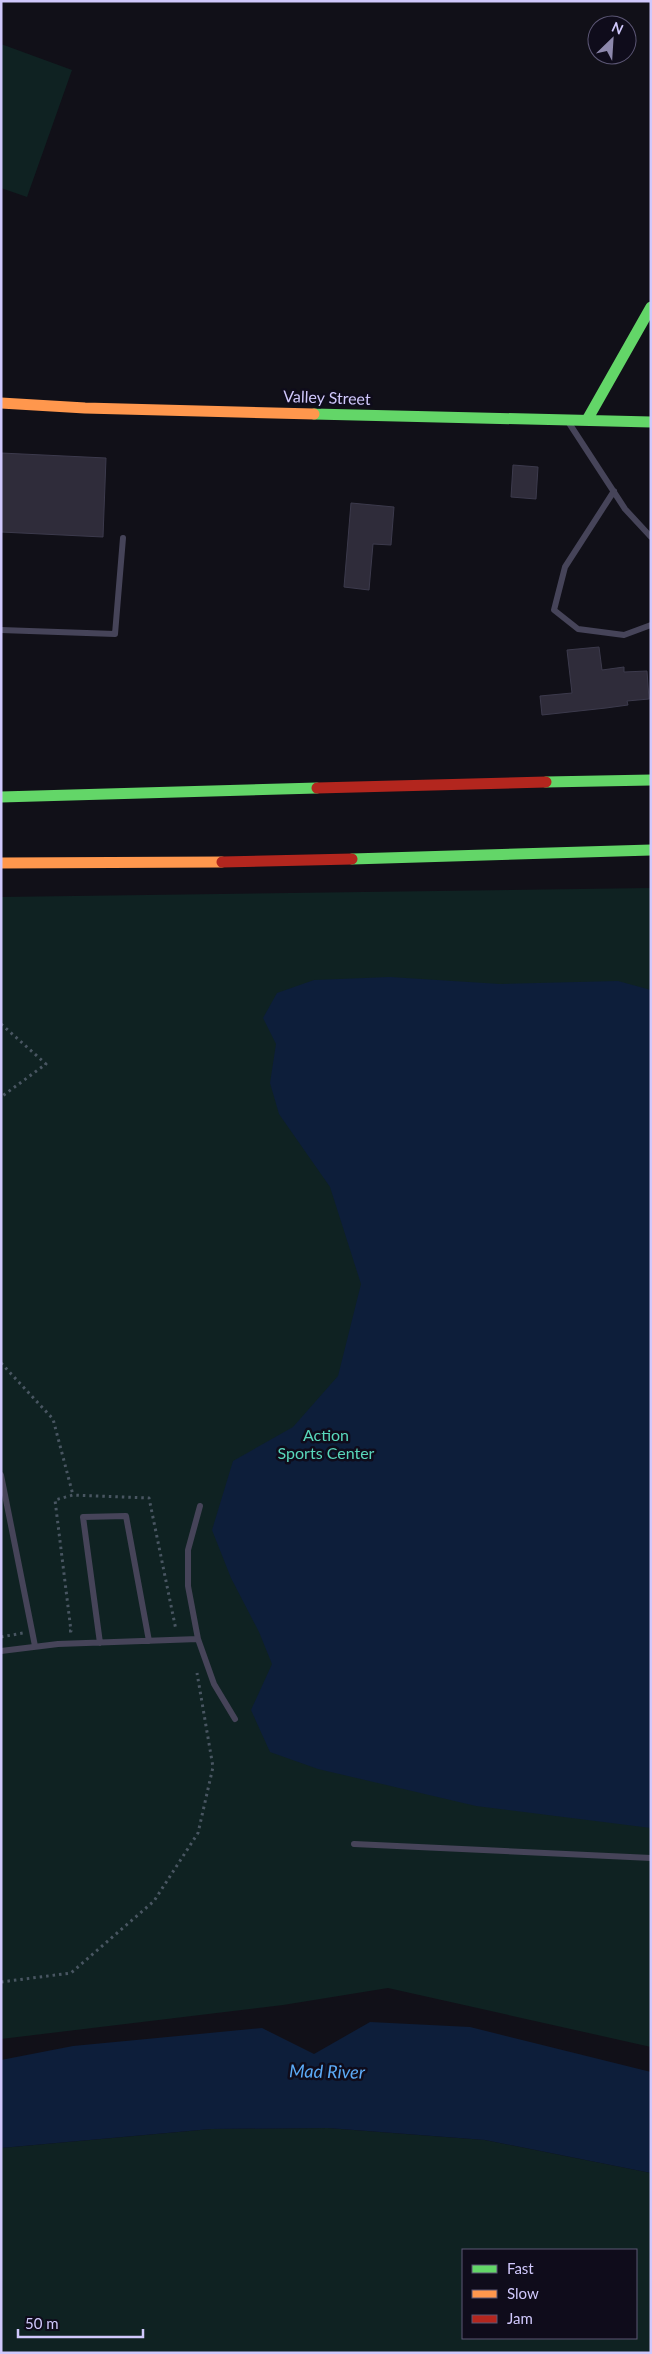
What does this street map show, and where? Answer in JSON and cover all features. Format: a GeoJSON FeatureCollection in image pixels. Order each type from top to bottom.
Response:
{"type":"FeatureCollection","features":[{"type":"Feature","properties":{"kind":"main road"},"geometry":{"type":"LineString","coordinates":[[587,420],[651,307]]}},
{"type":"Feature","properties":{"kind":"main road","name":"Valley Street"},"geometry":{"type":"LineString","coordinates":[[1,403],[86,408],[255,410],[651,422]]}},
{"type":"Feature","properties":{"kind":"main road"},"geometry":{"type":"LineString","coordinates":[[1,797],[651,780]]}},
{"type":"Feature","properties":{"kind":"main road"},"geometry":{"type":"LineString","coordinates":[[1,863],[302,861],[651,850]]}},
{"type":"Feature","properties":{"kind":"lane"},"geometry":{"type":"LineString","coordinates":[[567,420],[625,509],[651,537]]}},
{"type":"Feature","properties":{"kind":"lane"},"geometry":{"type":"LineString","coordinates":[[614,491],[565,566],[554,610],[578,629],[624,635],[651,625]]}},
{"type":"Feature","properties":{"kind":"lane"},"geometry":{"type":"LineString","coordinates":[[1,630],[114,634],[123,538]]}},
{"type":"Feature","properties":{"kind":"lane"},"geometry":{"type":"LineString","coordinates":[[1,1476],[35,1646]]}},
{"type":"Feature","properties":{"kind":"lane"},"geometry":{"type":"LineString","coordinates":[[200,1506],[188,1550],[188,1586],[198,1639],[214,1684],[235,1719]]}},
{"type":"Feature","properties":{"kind":"lane"},"geometry":{"type":"LineString","coordinates":[[100,1643],[83,1517],[126,1516],[149,1641]]}},
{"type":"Feature","properties":{"kind":"lane"},"geometry":{"type":"LineString","coordinates":[[1,1651],[35,1646],[198,1639]]}},
{"type":"Feature","properties":{"kind":"lane"},"geometry":{"type":"LineString","coordinates":[[354,1844],[651,1858]]}},
{"type":"Feature","properties":{"kind":"path"},"geometry":{"type":"LineString","coordinates":[[1,1024],[46,1064],[23,1079],[1,1097]]}},
{"type":"Feature","properties":{"kind":"path"},"geometry":{"type":"LineString","coordinates":[[1,1363],[53,1419],[73,1495]]}},
{"type":"Feature","properties":{"kind":"path"},"geometry":{"type":"LineString","coordinates":[[61,1631],[71,1631],[55,1500],[73,1495],[149,1498],[177,1636]]}},
{"type":"Feature","properties":{"kind":"path"},"geometry":{"type":"LineString","coordinates":[[1,1637],[32,1633]]}},
{"type":"Feature","properties":{"kind":"path"},"geometry":{"type":"LineString","coordinates":[[1,1982],[71,1973],[154,1901],[198,1833],[214,1767],[197,1671]]}},
{"type":"Feature","properties":{"kind":"green space"},"geometry":{"type":"Polygon","coordinates":[[[1,44],[72,70],[27,197],[1,188],[1,44]]]}},
{"type":"Feature","properties":{"kind":"green space","name":"Action Sports Center"},"geometry":{"type":"Polygon","coordinates":[[[651,888],[651,2047],[388,1988],[283,2005],[1,2039],[1,897],[651,888]]]}},
{"type":"Feature","properties":{"kind":"green space"},"geometry":{"type":"Polygon","coordinates":[[[328,2128],[485,2140],[651,2173],[651,2351],[635,2353],[1,2353],[1,2148],[211,2129],[328,2128]]]}},
{"type":"Feature","properties":{"kind":"water"},"geometry":{"type":"Polygon","coordinates":[[[390,977],[500,984],[618,981],[651,990],[651,1828],[476,1806],[318,1769],[270,1752],[251,1710],[272,1664],[259,1632],[231,1578],[212,1530],[233,1461],[293,1427],[338,1376],[361,1284],[330,1187],[279,1114],[270,1083],[276,1044],[263,1018],[277,993],[314,980],[390,977]]]}},
{"type":"Feature","properties":{"kind":"water","name":"Mad River"},"geometry":{"type":"Polygon","coordinates":[[[370,2022],[470,2027],[651,2072],[651,2173],[485,2140],[328,2128],[211,2129],[1,2148],[1,2060],[73,2046],[262,2028],[314,2054],[370,2022]]]}},
{"type":"Feature","properties":{"kind":"building"},"geometry":{"type":"Polygon","coordinates":[[[1,453],[106,458],[103,537],[1,532],[1,453]]]}},
{"type":"Feature","properties":{"kind":"building"},"geometry":{"type":"Polygon","coordinates":[[[513,465],[538,467],[536,499],[511,497],[513,465]]]}},
{"type":"Feature","properties":{"kind":"building"},"geometry":{"type":"Polygon","coordinates":[[[351,503],[394,507],[391,545],[373,544],[369,590],[344,587],[351,503]]]}},
{"type":"Feature","properties":{"kind":"building"},"geometry":{"type":"Polygon","coordinates":[[[599,647],[602,670],[624,667],[624,672],[647,671],[649,699],[627,701],[628,705],[542,715],[540,696],[572,693],[567,650],[599,647]]]}},
{"type":"Feature","properties":{"kind":"traffic: fast"},"geometry":{"type":"LineString","coordinates":[[587,420],[651,307]]}},
{"type":"Feature","properties":{"kind":"traffic: fast"},"geometry":{"type":"LineString","coordinates":[[314,414],[651,422]]}},
{"type":"Feature","properties":{"kind":"traffic: fast"},"geometry":{"type":"LineString","coordinates":[[546,782],[651,780]]}},
{"type":"Feature","properties":{"kind":"traffic: fast"},"geometry":{"type":"LineString","coordinates":[[1,797],[317,788]]}},
{"type":"Feature","properties":{"kind":"traffic: fast"},"geometry":{"type":"LineString","coordinates":[[352,859],[651,850]]}},
{"type":"Feature","properties":{"kind":"traffic: slow"},"geometry":{"type":"LineString","coordinates":[[1,403],[85,408],[314,414]]}},
{"type":"Feature","properties":{"kind":"traffic: slow"},"geometry":{"type":"LineString","coordinates":[[1,863],[222,862]]}},
{"type":"Feature","properties":{"kind":"traffic: jam"},"geometry":{"type":"LineString","coordinates":[[317,788],[546,782]]}},
{"type":"Feature","properties":{"kind":"traffic: jam"},"geometry":{"type":"LineString","coordinates":[[222,862],[352,859]]}}]}
